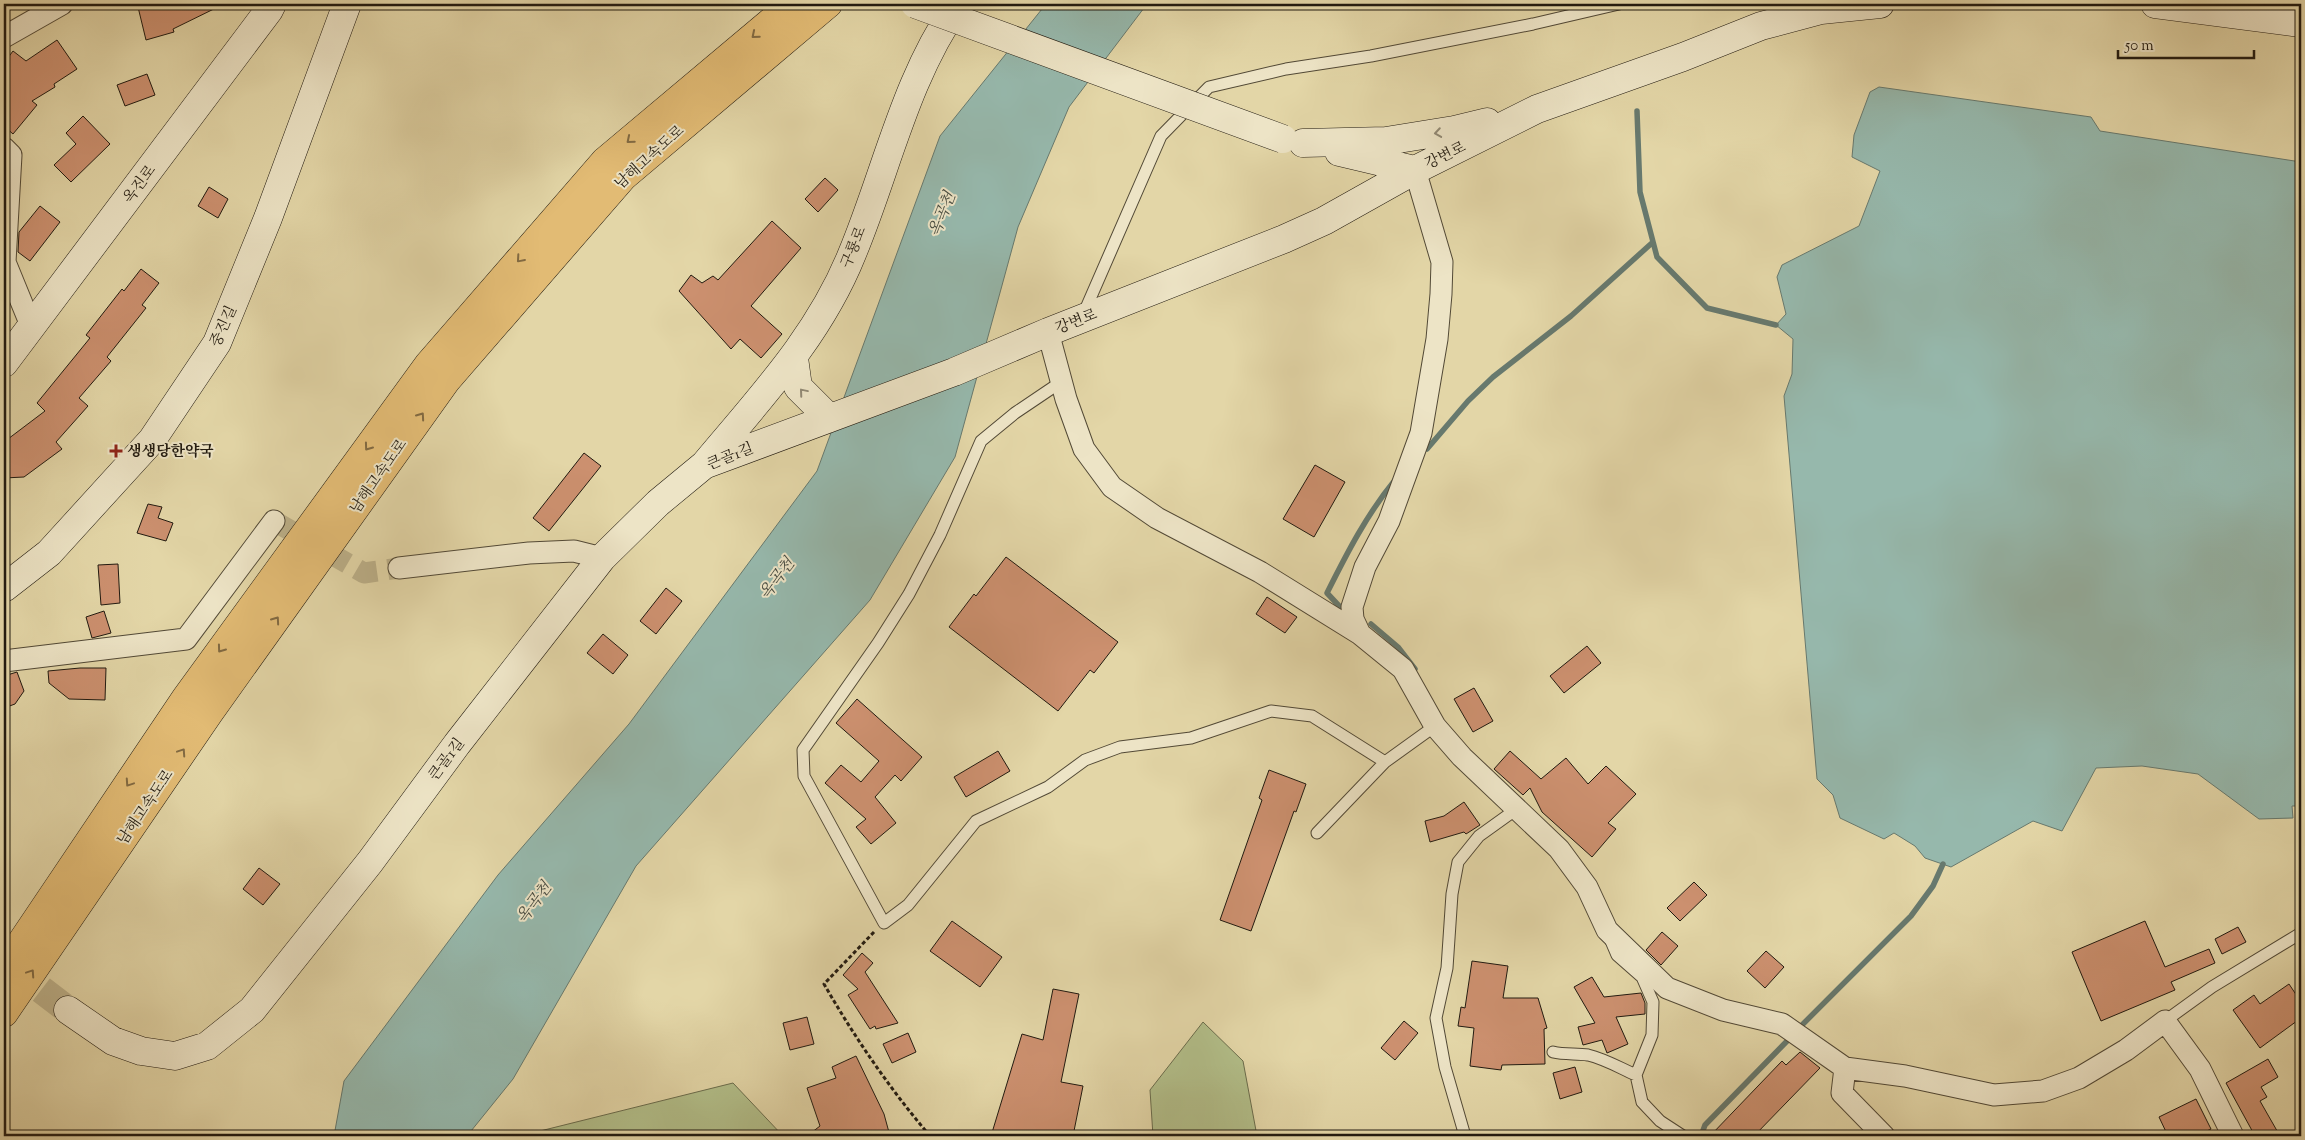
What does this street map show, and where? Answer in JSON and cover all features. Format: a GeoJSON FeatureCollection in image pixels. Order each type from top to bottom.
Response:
{"type":"FeatureCollection","features":[{"type":"Feature","properties":{"kind":"highway","name":"남해고속도로"},"geometry":{"type":"LineString","coordinates":[[4,968],[185,699],[428,365],[605,161],[792,4]]}},
{"type":"Feature","properties":{"kind":"highway","name":"남해고속도로"},"geometry":{"type":"LineString","coordinates":[[4,1014],[209,713],[446,381],[623,177],[828,4]]}},
{"type":"Feature","properties":{"kind":"main road","name":"옥진로"},"geometry":{"type":"LineString","coordinates":[[4,363],[253,33],[272,4]]}},
{"type":"Feature","properties":{"kind":"main road","name":"중진길"},"geometry":{"type":"LineString","coordinates":[[4,588],[49,554],[152,440],[217,343],[268,218],[347,4]]}},
{"type":"Feature","properties":{"kind":"main road"},"geometry":{"type":"LineString","coordinates":[[915,4],[1293,141],[1415,170]]}},
{"type":"Feature","properties":{"kind":"main road","name":"구룡로"},"geometry":{"type":"LineString","coordinates":[[704,465],[794,358],[831,297],[852,255],[893,136],[927,54],[942,26],[958,4]]}},
{"type":"Feature","properties":{"kind":"main road","name":"강변로"},"geometry":{"type":"LineString","coordinates":[[829,418],[954,372],[1082,318],[1284,239],[1324,220],[1415,170],[1537,109],[1683,57],[1761,26],[1821,10],[1880,4]]}},
{"type":"Feature","properties":{"kind":"main road"},"geometry":{"type":"LineString","coordinates":[[2155,4],[2301,23]]}},
{"type":"Feature","properties":{"kind":"main road"},"geometry":{"type":"LineString","coordinates":[[1293,141],[1386,141],[1454,130],[1537,109]]}},
{"type":"Feature","properties":{"kind":"main road"},"geometry":{"type":"LineString","coordinates":[[794,358],[798,387],[829,418]]}},
{"type":"Feature","properties":{"kind":"main road","name":"큰골1길"},"geometry":{"type":"LineString","coordinates":[[68,1010],[113,1040],[141,1051],[175,1056],[207,1046],[252,1010],[370,862],[457,744],[602,558],[658,503],[704,465],[829,418]]}},
{"type":"Feature","properties":{"kind":"street"},"geometry":{"type":"LineString","coordinates":[[4,37],[62,4]]}},
{"type":"Feature","properties":{"kind":"street"},"geometry":{"type":"LineString","coordinates":[[4,148],[11,155],[5,262],[32,328]]}},
{"type":"Feature","properties":{"kind":"street"},"geometry":{"type":"LineString","coordinates":[[1360,634],[1353,620],[1352,607],[1365,567],[1389,521],[1421,433],[1442,294],[1442,262],[1415,170]]}},
{"type":"Feature","properties":{"kind":"street"},"geometry":{"type":"LineString","coordinates":[[1048,332],[1084,449],[1112,487],[1157,518],[1260,572],[1360,634],[1403,668],[1435,726],[1462,757],[1560,849],[1587,887],[1607,930],[1667,988],[1723,1010],[1782,1024],[1845,1068],[1905,1076],[1994,1094],[2043,1091],[2079,1078],[2126,1050],[2165,1021],[2200,1069],[2233,1136]]}},
{"type":"Feature","properties":{"kind":"street"},"geometry":{"type":"LineString","coordinates":[[4,661],[186,639],[274,521]]}},
{"type":"Feature","properties":{"kind":"street"},"geometry":{"type":"LineString","coordinates":[[399,568],[529,553],[574,551],[602,558]]}},
{"type":"Feature","properties":{"kind":"street"},"geometry":{"type":"LineString","coordinates":[[1845,1068],[1842,1094],[1884,1136]]}},
{"type":"Feature","properties":{"kind":"lane"},"geometry":{"type":"LineString","coordinates":[[1082,318],[1161,136],[1209,87],[1286,69],[1371,56],[1533,24],[1619,4]]}},
{"type":"Feature","properties":{"kind":"lane"},"geometry":{"type":"LineString","coordinates":[[1062,382],[1015,413],[981,441],[940,535],[909,594],[878,643],[803,750],[804,776],[884,923],[908,905],[976,822],[1048,787],[1086,760],[1120,747],[1191,738],[1271,711],[1312,716],[1384,762]]}},
{"type":"Feature","properties":{"kind":"lane"},"geometry":{"type":"LineString","coordinates":[[1317,832],[1384,762],[1435,726]]}},
{"type":"Feature","properties":{"kind":"lane"},"geometry":{"type":"LineString","coordinates":[[1465,1136],[1445,1068],[1436,1018],[1447,968],[1452,894],[1458,862],[1479,836],[1518,808]]}},
{"type":"Feature","properties":{"kind":"lane"},"geometry":{"type":"LineString","coordinates":[[1607,930],[1617,955],[1642,978],[1653,1002],[1652,1035],[1636,1075],[1642,1102],[1660,1121],[1683,1136]]}},
{"type":"Feature","properties":{"kind":"lane"},"geometry":{"type":"LineString","coordinates":[[2165,1021],[2212,987],[2301,934]]}},
{"type":"Feature","properties":{"kind":"lane"},"geometry":{"type":"LineString","coordinates":[[1553,1052],[1566,1055],[1586,1055],[1604,1059],[1636,1075]]}},
{"type":"Feature","properties":{"kind":"path"},"geometry":{"type":"LineString","coordinates":[[884,923],[856,948],[824,984],[866,1052],[905,1106],[930,1136]]}},
{"type":"Feature","properties":{"kind":"green space"},"geometry":{"type":"Polygon","coordinates":[[[1203,1022],[1243,1061],[1257,1136],[1153,1136],[1150,1090],[1203,1022]]]}},
{"type":"Feature","properties":{"kind":"green space"},"geometry":{"type":"Polygon","coordinates":[[[733,1083],[783,1136],[520,1136],[733,1083]]]}},
{"type":"Feature","properties":{"kind":"water","name":"옥곡천"},"geometry":{"type":"Polygon","coordinates":[[[1046,4],[1147,4],[1069,107],[1018,227],[955,457],[870,600],[636,866],[513,1079],[467,1136],[334,1136],[344,1081],[498,875],[629,724],[817,471],[940,136],[1046,4]]]}},
{"type":"Feature","properties":{"kind":"water"},"geometry":{"type":"Polygon","coordinates":[[[1879,87],[2091,117],[2100,131],[2301,162],[2301,806],[2292,806],[2293,818],[2259,819],[2198,774],[2142,766],[2096,768],[2062,831],[2033,821],[1951,867],[1925,858],[1915,846],[1894,833],[1884,839],[1840,818],[1833,795],[1817,779],[1784,396],[1792,374],[1793,339],[1776,325],[1786,314],[1777,277],[1782,265],[1859,226],[1880,171],[1852,157],[1854,135],[1870,92],[1879,87]]]}},
{"type":"Feature","properties":{"kind":"building"},"geometry":{"type":"Polygon","coordinates":[[[149,4],[224,4],[173,29],[174,32],[146,40],[138,7],[149,4]]]}},
{"type":"Feature","properties":{"kind":"building"},"geometry":{"type":"Polygon","coordinates":[[[57,40],[77,69],[54,84],[55,87],[32,101],[37,105],[13,134],[4,126],[4,63],[13,51],[26,61],[57,40]]]}},
{"type":"Feature","properties":{"kind":"building"},"geometry":{"type":"Polygon","coordinates":[[[147,74],[155,95],[125,106],[117,85],[147,74]]]}},
{"type":"Feature","properties":{"kind":"building"},"geometry":{"type":"Polygon","coordinates":[[[83,116],[110,144],[71,182],[54,165],[76,144],[66,133],[83,116]]]}},
{"type":"Feature","properties":{"kind":"building"},"geometry":{"type":"Polygon","coordinates":[[[825,178],[838,190],[818,212],[805,199],[825,178]]]}},
{"type":"Feature","properties":{"kind":"building"},"geometry":{"type":"Polygon","coordinates":[[[209,187],[228,199],[218,218],[198,206],[209,187]]]}},
{"type":"Feature","properties":{"kind":"building"},"geometry":{"type":"Polygon","coordinates":[[[40,206],[60,222],[30,261],[18,252],[19,232],[40,206]]]}},
{"type":"Feature","properties":{"kind":"building"},"geometry":{"type":"Polygon","coordinates":[[[772,221],[801,248],[751,306],[782,334],[761,358],[740,339],[731,349],[679,291],[691,275],[702,283],[713,276],[718,280],[772,221]]]}},
{"type":"Feature","properties":{"kind":"building"},"geometry":{"type":"Polygon","coordinates":[[[141,269],[159,283],[142,305],[146,308],[107,357],[111,361],[79,398],[88,406],[56,442],[62,449],[24,477],[4,478],[4,442],[45,411],[37,403],[90,338],[86,335],[122,289],[124,291],[141,269]]]}},
{"type":"Feature","properties":{"kind":"building"},"geometry":{"type":"Polygon","coordinates":[[[584,453],[601,466],[549,531],[533,518],[584,453]]]}},
{"type":"Feature","properties":{"kind":"building"},"geometry":{"type":"Polygon","coordinates":[[[1315,465],[1345,482],[1314,537],[1283,519],[1315,465]]]}},
{"type":"Feature","properties":{"kind":"building"},"geometry":{"type":"Polygon","coordinates":[[[148,504],[162,507],[158,518],[173,523],[166,541],[137,533],[148,504]]]}},
{"type":"Feature","properties":{"kind":"building"},"geometry":{"type":"Polygon","coordinates":[[[1006,557],[1118,642],[1094,673],[1090,670],[1058,711],[949,627],[1006,557]]]}},
{"type":"Feature","properties":{"kind":"building"},"geometry":{"type":"Polygon","coordinates":[[[118,564],[120,603],[101,605],[98,565],[118,564]]]}},
{"type":"Feature","properties":{"kind":"building"},"geometry":{"type":"Polygon","coordinates":[[[666,588],[682,601],[656,634],[640,621],[666,588]]]}},
{"type":"Feature","properties":{"kind":"building"},"geometry":{"type":"Polygon","coordinates":[[[1267,597],[1297,617],[1285,633],[1256,614],[1267,597]]]}},
{"type":"Feature","properties":{"kind":"building"},"geometry":{"type":"Polygon","coordinates":[[[104,611],[111,633],[92,638],[86,617],[104,611]]]}},
{"type":"Feature","properties":{"kind":"building"},"geometry":{"type":"Polygon","coordinates":[[[603,634],[628,655],[613,674],[587,653],[603,634]]]}},
{"type":"Feature","properties":{"kind":"building"},"geometry":{"type":"Polygon","coordinates":[[[1587,646],[1601,663],[1564,693],[1550,676],[1587,646]]]}},
{"type":"Feature","properties":{"kind":"building"},"geometry":{"type":"Polygon","coordinates":[[[106,668],[105,700],[69,699],[49,683],[48,671],[106,668]]]}},
{"type":"Feature","properties":{"kind":"building"},"geometry":{"type":"Polygon","coordinates":[[[17,672],[24,691],[15,704],[4,708],[4,676],[17,672]]]}},
{"type":"Feature","properties":{"kind":"building"},"geometry":{"type":"Polygon","coordinates":[[[1474,688],[1493,721],[1473,732],[1454,699],[1474,688]]]}},
{"type":"Feature","properties":{"kind":"building"},"geometry":{"type":"Polygon","coordinates":[[[857,699],[922,757],[901,781],[895,775],[875,797],[896,823],[871,844],[856,827],[866,819],[825,783],[841,765],[861,782],[879,761],[836,723],[857,699]]]}},
{"type":"Feature","properties":{"kind":"building"},"geometry":{"type":"Polygon","coordinates":[[[998,751],[1010,771],[966,797],[954,777],[998,751]]]}},
{"type":"Feature","properties":{"kind":"building"},"geometry":{"type":"Polygon","coordinates":[[[1510,751],[1541,779],[1566,758],[1588,784],[1606,766],[1636,794],[1608,823],[1616,829],[1592,857],[1542,812],[1530,788],[1523,795],[1494,769],[1510,751]]]}},
{"type":"Feature","properties":{"kind":"building"},"geometry":{"type":"Polygon","coordinates":[[[1269,770],[1306,784],[1296,812],[1294,811],[1251,931],[1220,920],[1262,800],[1259,798],[1269,770]]]}},
{"type":"Feature","properties":{"kind":"building"},"geometry":{"type":"Polygon","coordinates":[[[1464,802],[1480,825],[1466,834],[1464,832],[1430,842],[1425,821],[1444,816],[1464,802]]]}},
{"type":"Feature","properties":{"kind":"building"},"geometry":{"type":"Polygon","coordinates":[[[259,868],[280,884],[263,905],[243,889],[259,868]]]}},
{"type":"Feature","properties":{"kind":"building"},"geometry":{"type":"Polygon","coordinates":[[[1694,882],[1707,895],[1680,921],[1667,908],[1694,882]]]}},
{"type":"Feature","properties":{"kind":"building"},"geometry":{"type":"Polygon","coordinates":[[[952,921],[1002,957],[980,987],[930,951],[952,921]]]}},
{"type":"Feature","properties":{"kind":"building"},"geometry":{"type":"Polygon","coordinates":[[[2145,921],[2165,967],[2209,949],[2215,963],[2171,982],[2175,990],[2101,1021],[2072,952],[2145,921]]]}},
{"type":"Feature","properties":{"kind":"building"},"geometry":{"type":"Polygon","coordinates":[[[2238,927],[2246,942],[2222,954],[2215,939],[2238,927]]]}},
{"type":"Feature","properties":{"kind":"building"},"geometry":{"type":"Polygon","coordinates":[[[1662,932],[1678,946],[1661,965],[1646,950],[1662,932]]]}},
{"type":"Feature","properties":{"kind":"building"},"geometry":{"type":"Polygon","coordinates":[[[1766,951],[1784,967],[1765,988],[1747,971],[1766,951]]]}},
{"type":"Feature","properties":{"kind":"building"},"geometry":{"type":"Polygon","coordinates":[[[862,953],[873,963],[865,972],[898,1023],[876,1029],[875,1026],[870,1029],[848,995],[858,989],[843,975],[862,953]]]}},
{"type":"Feature","properties":{"kind":"building"},"geometry":{"type":"Polygon","coordinates":[[[1472,961],[1508,966],[1503,998],[1538,998],[1547,1028],[1544,1029],[1545,1064],[1502,1065],[1501,1070],[1470,1066],[1474,1028],[1458,1026],[1461,1007],[1465,1008],[1472,961]]]}},
{"type":"Feature","properties":{"kind":"building"},"geometry":{"type":"Polygon","coordinates":[[[1592,977],[1604,997],[1641,993],[1645,1003],[1645,1014],[1616,1017],[1628,1044],[1607,1053],[1602,1040],[1583,1045],[1578,1027],[1595,1023],[1574,987],[1592,977]]]}},
{"type":"Feature","properties":{"kind":"building"},"geometry":{"type":"Polygon","coordinates":[[[2289,984],[2301,1002],[2301,1018],[2260,1048],[2233,1010],[2254,995],[2260,1004],[2289,984]]]}},
{"type":"Feature","properties":{"kind":"building"},"geometry":{"type":"Polygon","coordinates":[[[1053,989],[1079,994],[1061,1082],[1083,1086],[1073,1136],[991,1136],[1022,1034],[1043,1040],[1053,989]]]}},
{"type":"Feature","properties":{"kind":"building"},"geometry":{"type":"Polygon","coordinates":[[[807,1017],[814,1044],[790,1050],[783,1023],[807,1017]]]}},
{"type":"Feature","properties":{"kind":"building"},"geometry":{"type":"Polygon","coordinates":[[[1404,1021],[1418,1033],[1395,1060],[1381,1048],[1404,1021]]]}},
{"type":"Feature","properties":{"kind":"building"},"geometry":{"type":"Polygon","coordinates":[[[908,1033],[916,1052],[892,1063],[883,1044],[908,1033]]]}},
{"type":"Feature","properties":{"kind":"building"},"geometry":{"type":"Polygon","coordinates":[[[1800,1052],[1820,1068],[1754,1136],[1710,1136],[1782,1061],[1786,1065],[1800,1052]]]}},
{"type":"Feature","properties":{"kind":"building"},"geometry":{"type":"Polygon","coordinates":[[[856,1056],[884,1114],[890,1136],[807,1136],[820,1126],[807,1088],[836,1078],[832,1067],[856,1056]]]}},
{"type":"Feature","properties":{"kind":"building"},"geometry":{"type":"Polygon","coordinates":[[[2268,1059],[2278,1077],[2261,1087],[2267,1097],[2260,1101],[2280,1136],[2255,1136],[2226,1083],[2268,1059]]]}},
{"type":"Feature","properties":{"kind":"building"},"geometry":{"type":"Polygon","coordinates":[[[1575,1067],[1582,1092],[1560,1099],[1553,1073],[1575,1067]]]}},
{"type":"Feature","properties":{"kind":"building"},"geometry":{"type":"Polygon","coordinates":[[[2196,1099],[2211,1129],[2196,1136],[2168,1136],[2159,1117],[2196,1099]]]}},
{"type":"Feature","properties":{"kind":"waterway"},"geometry":{"type":"LineString","coordinates":[[1637,111],[1640,192],[1657,257],[1707,308],[1776,325]]}},
{"type":"Feature","properties":{"kind":"waterway"},"geometry":{"type":"LineString","coordinates":[[1427,449],[1468,401],[1493,377],[1571,316],[1653,242]]}},
{"type":"Feature","properties":{"kind":"waterway"},"geometry":{"type":"LineString","coordinates":[[1341,608],[1327,593],[1366,520],[1395,480]]}},
{"type":"Feature","properties":{"kind":"waterway"},"geometry":{"type":"LineString","coordinates":[[1371,624],[1398,647],[1415,669]]}},
{"type":"Feature","properties":{"kind":"waterway"},"geometry":{"type":"LineString","coordinates":[[1797,1030],[1911,916],[1933,886],[1943,864]]}},
{"type":"Feature","properties":{"kind":"waterway"},"geometry":{"type":"LineString","coordinates":[[1701,1136],[1705,1125],[1791,1037]]}},
{"type":"Feature","properties":{"kind":"tunnel"},"geometry":{"type":"LineString","coordinates":[[274,521],[364,573],[399,568]]}},
{"type":"Feature","properties":{"kind":"tunnel"},"geometry":{"type":"LineString","coordinates":[[8,964],[68,1010]]}},
{"type":"Feature","properties":{"kind":"place","name":"생생당한약국"},"geometry":{"type":"Point","coordinates":[116,451]}}]}
